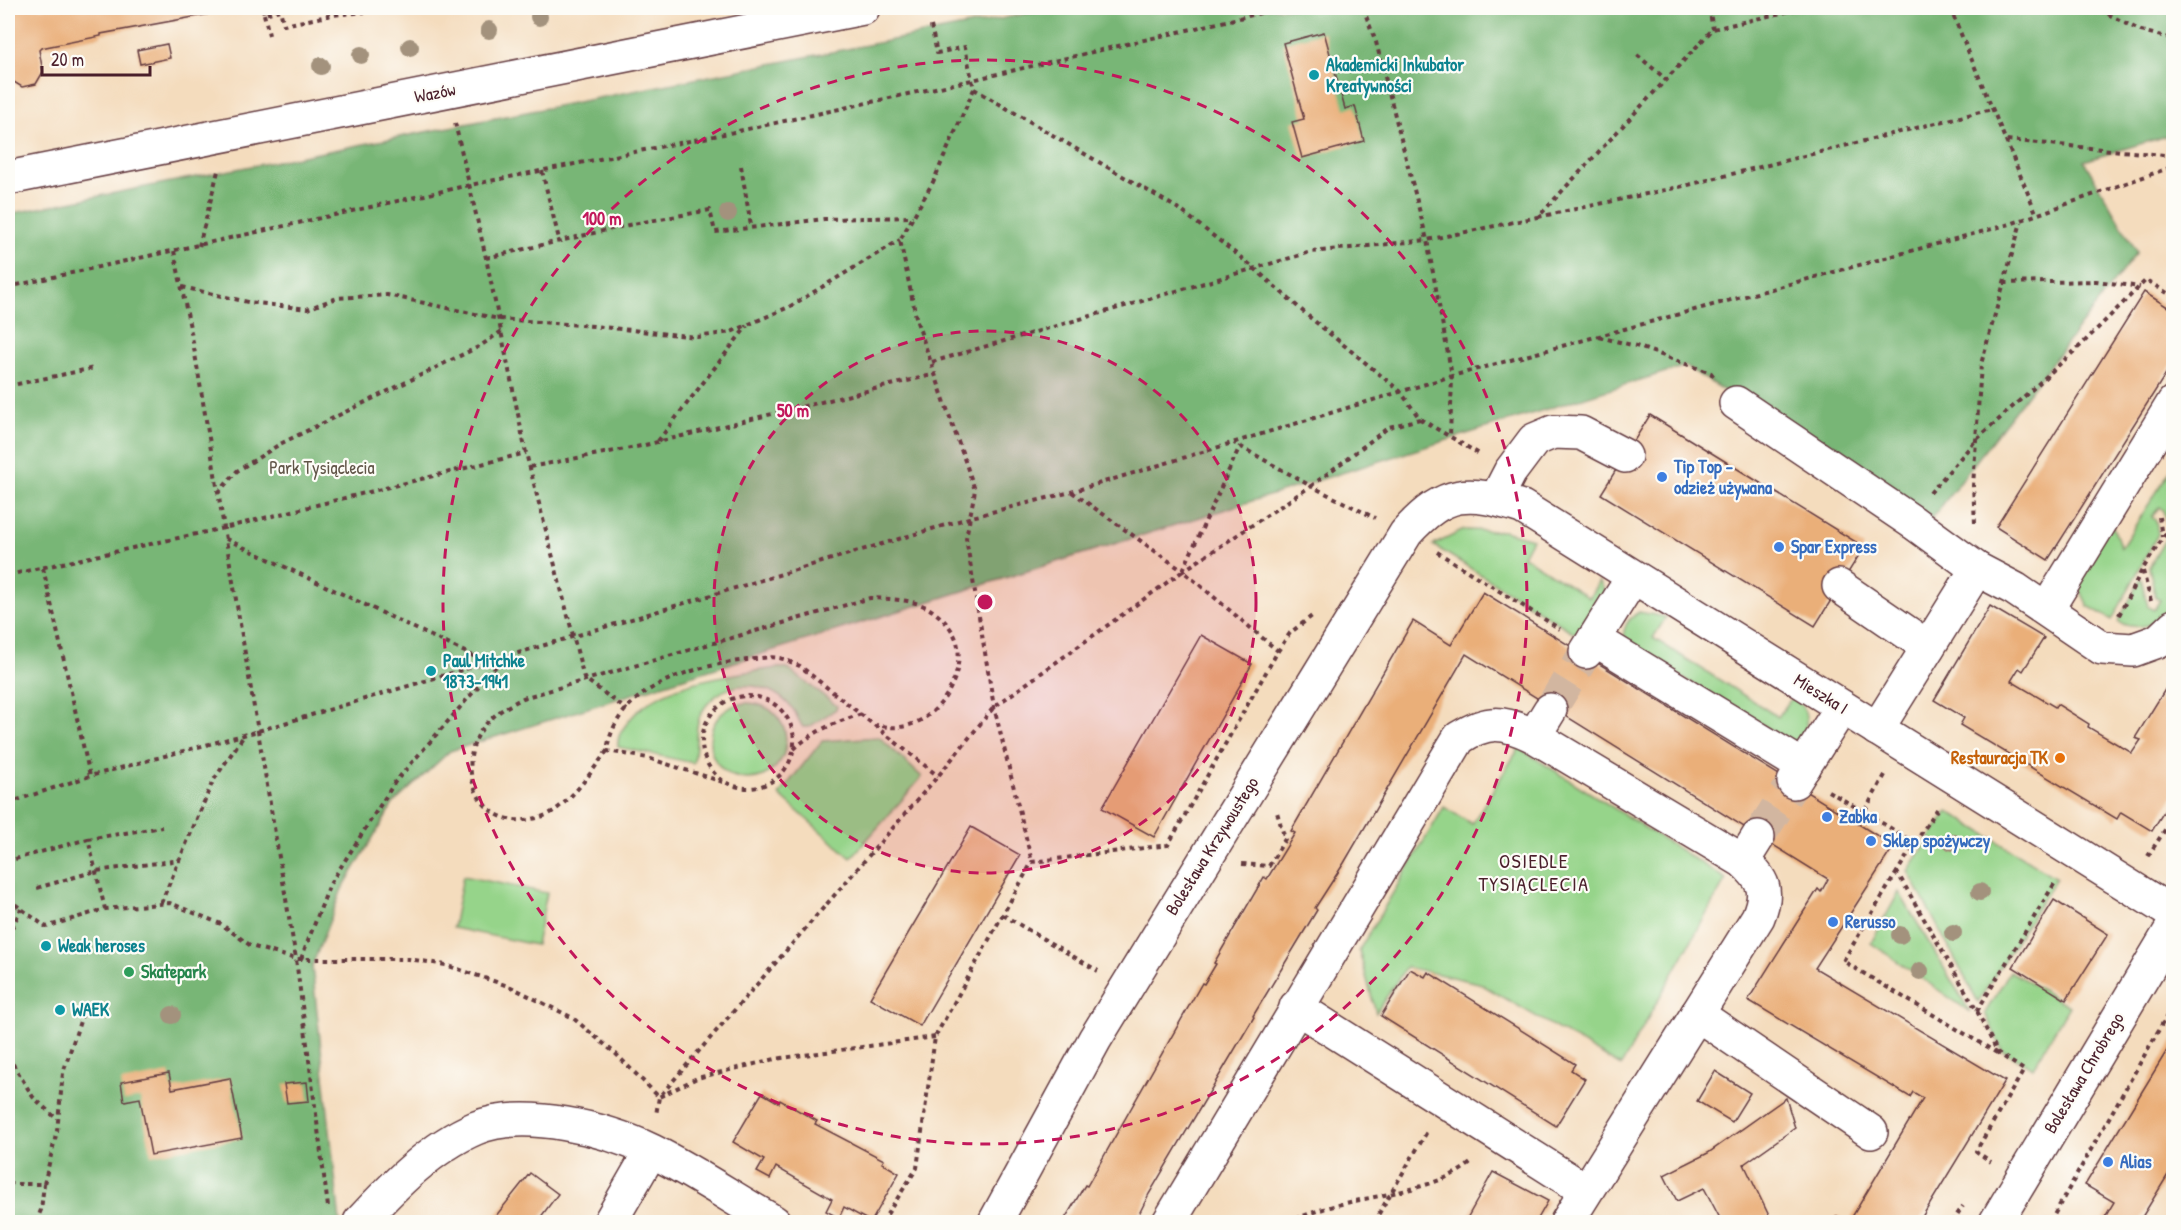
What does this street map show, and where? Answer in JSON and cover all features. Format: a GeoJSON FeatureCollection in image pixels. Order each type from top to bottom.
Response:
{"type":"FeatureCollection","features":[{"type":"Feature","properties":{"kind":"street","name":"Wazów"},"geometry":{"type":"LineString","coordinates":[[8,178],[774,17],[862,8]]}},
{"type":"Feature","properties":{"kind":"street"},"geometry":{"type":"LineString","coordinates":[[2047,609],[2174,402]]}},
{"type":"Feature","properties":{"kind":"street"},"geometry":{"type":"LineString","coordinates":[[1736,403],[1914,523],[1977,570],[2015,589],[2047,609],[2089,642],[2102,648],[2133,650],[2158,641],[2174,626]]}},
{"type":"Feature","properties":{"kind":"street"},"geometry":{"type":"LineString","coordinates":[[1496,499],[1510,472],[1534,440],[1553,432],[1581,434],[1625,456]]}},
{"type":"Feature","properties":{"kind":"street","name":"Mieszka I"},"geometry":{"type":"LineString","coordinates":[[1459,496],[1496,499],[1522,507],[2174,914]]}},
{"type":"Feature","properties":{"kind":"street","name":"Bolesława Krzywoustego"},"geometry":{"type":"LineString","coordinates":[[995,1222],[1125,988],[1406,533],[1431,507],[1459,496]]}},
{"type":"Feature","properties":{"kind":"street"},"geometry":{"type":"LineString","coordinates":[[1877,729],[1977,570]]}},
{"type":"Feature","properties":{"kind":"street"},"geometry":{"type":"LineString","coordinates":[[1634,577],[1590,645],[1799,775],[1842,707]]}},
{"type":"Feature","properties":{"kind":"street"},"geometry":{"type":"LineString","coordinates":[[1839,586],[1928,647]]}},
{"type":"Feature","properties":{"kind":"street"},"geometry":{"type":"LineString","coordinates":[[1169,1222],[1459,738],[1476,727],[1496,724],[1517,728],[1542,723],[1751,849],[1764,885],[1765,901],[1758,917],[1567,1222]]}},
{"type":"Feature","properties":{"kind":"street","name":"Bolesława Chrobrego"},"geometry":{"type":"LineString","coordinates":[[1996,1222],[2174,925]]}},
{"type":"Feature","properties":{"kind":"street"},"geometry":{"type":"LineString","coordinates":[[1296,1007],[1585,1190]]}},
{"type":"Feature","properties":{"kind":"street"},"geometry":{"type":"LineString","coordinates":[[1697,1014],[1872,1132]]}},
{"type":"Feature","properties":{"kind":"street"},"geometry":{"type":"LineString","coordinates":[[360,1222],[381,1199],[438,1149],[477,1128],[524,1119],[576,1125],[651,1151],[774,1222]]}},
{"type":"Feature","properties":{"kind":"street"},"geometry":{"type":"LineString","coordinates":[[610,1222],[651,1151]]}},
{"type":"Feature","properties":{"kind":"path"},"geometry":{"type":"LineString","coordinates":[[263,8],[269,35]]}},
{"type":"Feature","properties":{"kind":"path"},"geometry":{"type":"LineString","coordinates":[[264,14],[280,9],[284,25],[332,15],[411,8]]}},
{"type":"Feature","properties":{"kind":"path"},"geometry":{"type":"LineString","coordinates":[[459,8],[469,12]]}},
{"type":"Feature","properties":{"kind":"path"},"geometry":{"type":"LineString","coordinates":[[8,287],[470,185],[972,80],[1282,8]]}},
{"type":"Feature","properties":{"kind":"path"},"geometry":{"type":"LineString","coordinates":[[1363,8],[1376,42],[1427,240],[1452,376],[1450,437]]}},
{"type":"Feature","properties":{"kind":"path"},"geometry":{"type":"LineString","coordinates":[[1709,8],[1713,29]]}},
{"type":"Feature","properties":{"kind":"path"},"geometry":{"type":"LineString","coordinates":[[1538,218],[1713,29],[1803,8]]}},
{"type":"Feature","properties":{"kind":"path"},"geometry":{"type":"LineString","coordinates":[[1950,8],[2037,215]]}},
{"type":"Feature","properties":{"kind":"path"},"geometry":{"type":"LineString","coordinates":[[2102,8],[2104,12],[2141,31],[2174,39]]}},
{"type":"Feature","properties":{"kind":"path"},"geometry":{"type":"LineString","coordinates":[[182,287],[248,302],[307,309],[337,298],[387,295],[499,319],[697,337],[731,332],[789,307],[900,240],[933,182],[974,89],[965,47],[937,53],[931,26]]}},
{"type":"Feature","properties":{"kind":"path"},"geometry":{"type":"LineString","coordinates":[[1637,55],[1667,80]]}},
{"type":"Feature","properties":{"kind":"path"},"geometry":{"type":"LineString","coordinates":[[651,1151],[659,1097],[938,776],[994,707],[1183,571],[1311,486],[1389,427],[1420,419],[1400,391],[1307,315],[1253,267],[1179,209],[974,89]]}},
{"type":"Feature","properties":{"kind":"path"},"geometry":{"type":"LineString","coordinates":[[932,362],[1311,252],[1427,240],[1538,218],[1684,186],[1992,109]]}},
{"type":"Feature","properties":{"kind":"path"},"geometry":{"type":"LineString","coordinates":[[456,131],[502,331],[526,453],[584,678],[627,711]]}},
{"type":"Feature","properties":{"kind":"path"},"geometry":{"type":"LineString","coordinates":[[2007,140],[2174,156]]}},
{"type":"Feature","properties":{"kind":"path"},"geometry":{"type":"LineString","coordinates":[[199,246],[219,165]]}},
{"type":"Feature","properties":{"kind":"path"},"geometry":{"type":"LineString","coordinates":[[741,166],[751,226]]}},
{"type":"Feature","properties":{"kind":"path"},"geometry":{"type":"LineString","coordinates":[[8,803],[90,776],[258,731],[972,517],[1071,492],[1400,391],[2021,221],[2174,166]]}},
{"type":"Feature","properties":{"kind":"path"},"geometry":{"type":"LineString","coordinates":[[542,171],[560,243]]}},
{"type":"Feature","properties":{"kind":"path"},"geometry":{"type":"LineString","coordinates":[[486,258],[560,243],[633,224],[710,210],[714,232],[824,219],[914,217]]}},
{"type":"Feature","properties":{"kind":"path"},"geometry":{"type":"LineString","coordinates":[[1977,570],[1973,486],[1981,364],[2021,221]]}},
{"type":"Feature","properties":{"kind":"path"},"geometry":{"type":"LineString","coordinates":[[882,1222],[918,1168],[935,1037],[1032,862],[994,707],[966,538],[972,517],[975,490],[972,475],[917,322],[900,240]]}},
{"type":"Feature","properties":{"kind":"path"},"geometry":{"type":"LineString","coordinates":[[174,251],[299,959],[328,1211]]}},
{"type":"Feature","properties":{"kind":"path"},"geometry":{"type":"LineString","coordinates":[[1914,523],[1932,488],[1976,440],[2081,345],[2146,280],[2174,297]]}},
{"type":"Feature","properties":{"kind":"path"},"geometry":{"type":"LineString","coordinates":[[2004,283],[2096,281],[2140,286]]}},
{"type":"Feature","properties":{"kind":"path"},"geometry":{"type":"LineString","coordinates":[[658,442],[747,325]]}},
{"type":"Feature","properties":{"kind":"path"},"geometry":{"type":"LineString","coordinates":[[218,493],[237,471],[280,444],[480,346],[502,331]]}},
{"type":"Feature","properties":{"kind":"path"},"geometry":{"type":"LineString","coordinates":[[1598,337],[1636,345],[1711,373],[1736,403]]}},
{"type":"Feature","properties":{"kind":"path"},"geometry":{"type":"LineString","coordinates":[[8,385],[94,368]]}},
{"type":"Feature","properties":{"kind":"path"},"geometry":{"type":"LineString","coordinates":[[530,466],[572,461],[658,442],[936,374]]}},
{"type":"Feature","properties":{"kind":"path"},"geometry":{"type":"LineString","coordinates":[[1233,442],[1311,486],[1406,533]]}},
{"type":"Feature","properties":{"kind":"path"},"geometry":{"type":"LineString","coordinates":[[1183,571],[1240,446]]}},
{"type":"Feature","properties":{"kind":"path"},"geometry":{"type":"LineString","coordinates":[[8,575],[224,528],[526,453]]}},
{"type":"Feature","properties":{"kind":"path"},"geometry":{"type":"LineString","coordinates":[[1071,492],[1183,571],[1278,651]]}},
{"type":"Feature","properties":{"kind":"path"},"geometry":{"type":"LineString","coordinates":[[2159,517],[2162,538]]}},
{"type":"Feature","properties":{"kind":"path"},"geometry":{"type":"LineString","coordinates":[[2102,648],[2142,570],[2174,521]]}},
{"type":"Feature","properties":{"kind":"path"},"geometry":{"type":"LineString","coordinates":[[225,538],[267,561],[486,662]]}},
{"type":"Feature","properties":{"kind":"path"},"geometry":{"type":"LineString","coordinates":[[43,568],[90,776]]}},
{"type":"Feature","properties":{"kind":"path"},"geometry":{"type":"LineString","coordinates":[[2142,570],[2151,602]]}},
{"type":"Feature","properties":{"kind":"path"},"geometry":{"type":"LineString","coordinates":[[876,725],[899,728],[920,721],[938,708],[951,688],[958,662],[957,642],[945,621],[926,606],[870,598],[584,678],[523,698],[497,712],[479,733],[471,770],[478,797],[490,812],[501,819],[531,819],[551,813],[578,789],[607,751],[609,739],[627,711],[643,694],[666,679],[726,663],[778,657],[801,666],[938,776]]}},
{"type":"Feature","properties":{"kind":"path"},"geometry":{"type":"LineString","coordinates":[[1032,862],[1168,845],[1278,651],[1290,633],[1320,610]]}},
{"type":"Feature","properties":{"kind":"path"},"geometry":{"type":"LineString","coordinates":[[299,959],[330,884],[395,782],[504,657]]}},
{"type":"Feature","properties":{"kind":"path"},"geometry":{"type":"LineString","coordinates":[[607,751],[648,758],[738,787],[753,788],[767,784],[780,775],[789,763],[794,749],[794,733],[788,719],[772,703],[751,695],[735,697],[721,703],[710,714],[703,728],[701,743],[704,758],[723,782]]}},
{"type":"Feature","properties":{"kind":"path"},"geometry":{"type":"LineString","coordinates":[[794,749],[812,733],[862,714]]}},
{"type":"Feature","properties":{"kind":"path"},"geometry":{"type":"LineString","coordinates":[[160,904],[181,860],[213,781],[245,734]]}},
{"type":"Feature","properties":{"kind":"path"},"geometry":{"type":"LineString","coordinates":[[1890,766],[1864,812],[1915,843]]}},
{"type":"Feature","properties":{"kind":"path"},"geometry":{"type":"LineString","coordinates":[[1943,800],[1843,961],[2024,1070],[1976,1151],[1992,1163]]}},
{"type":"Feature","properties":{"kind":"path"},"geometry":{"type":"LineString","coordinates":[[2146,859],[2174,816]]}},
{"type":"Feature","properties":{"kind":"path"},"geometry":{"type":"LineString","coordinates":[[15,860],[88,839],[162,827]]}},
{"type":"Feature","properties":{"kind":"path"},"geometry":{"type":"LineString","coordinates":[[88,839],[105,909]]}},
{"type":"Feature","properties":{"kind":"path"},"geometry":{"type":"LineString","coordinates":[[1276,852],[1281,855]]}},
{"type":"Feature","properties":{"kind":"path"},"geometry":{"type":"LineString","coordinates":[[37,888],[96,871],[181,860]]}},
{"type":"Feature","properties":{"kind":"path"},"geometry":{"type":"LineString","coordinates":[[1897,872],[1977,1011],[1998,1053]]}},
{"type":"Feature","properties":{"kind":"path"},"geometry":{"type":"LineString","coordinates":[[1977,1011],[2051,889]]}},
{"type":"Feature","properties":{"kind":"path"},"geometry":{"type":"LineString","coordinates":[[8,899],[46,927],[105,909],[170,903],[221,924],[251,946],[299,959],[426,962],[446,965],[511,987],[573,1018],[616,1054],[659,1097]]}},
{"type":"Feature","properties":{"kind":"path"},"geometry":{"type":"LineString","coordinates":[[8,936],[21,909]]}},
{"type":"Feature","properties":{"kind":"path"},"geometry":{"type":"LineString","coordinates":[[1003,915],[1125,988]]}},
{"type":"Feature","properties":{"kind":"path"},"geometry":{"type":"LineString","coordinates":[[2050,1222],[2174,1003]]}},
{"type":"Feature","properties":{"kind":"path"},"geometry":{"type":"LineString","coordinates":[[36,1222],[41,1210],[44,1184],[58,1120],[63,1073],[85,1006]]}},
{"type":"Feature","properties":{"kind":"path"},"geometry":{"type":"LineString","coordinates":[[659,1097],[697,1078],[775,1059],[935,1037]]}},
{"type":"Feature","properties":{"kind":"path"},"geometry":{"type":"LineString","coordinates":[[8,1056],[33,1097],[58,1120]]}},
{"type":"Feature","properties":{"kind":"path"},"geometry":{"type":"LineString","coordinates":[[1374,1222],[1445,1101]]}},
{"type":"Feature","properties":{"kind":"path"},"geometry":{"type":"LineString","coordinates":[[1287,1222],[1328,1207],[1440,1181],[1461,1172],[1500,1136]]}},
{"type":"Feature","properties":{"kind":"path"},"geometry":{"type":"LineString","coordinates":[[8,1184],[44,1184]]}},
{"type":"Feature","properties":{"kind":"green space"},"geometry":{"type":"Polygon","coordinates":[[[983,8],[940,16],[929,9],[983,8]]]}},
{"type":"Feature","properties":{"kind":"green space","name":"Park Tysiąclecia"},"geometry":{"type":"Polygon","coordinates":[[[1055,8],[2173,8],[2173,134],[2084,161],[2137,252],[1930,521],[1685,366],[450,751],[393,804],[342,889],[312,966],[340,1222],[8,1222],[8,214],[1055,8]]]}},
{"type":"Feature","properties":{"kind":"green space"},"geometry":{"type":"Polygon","coordinates":[[[2173,466],[2173,510],[2166,522],[2163,510],[2159,507],[2152,517],[2156,521],[2158,534],[2112,620],[2088,606],[2077,583],[2110,519],[2121,548],[2173,466]]]}},
{"type":"Feature","properties":{"kind":"green space"},"geometry":{"type":"Polygon","coordinates":[[[2173,526],[2173,613],[2147,625],[2133,626],[2118,622],[2141,578],[2148,607],[2154,610],[2160,600],[2156,598],[2149,567],[2173,526]]]}},
{"type":"Feature","properties":{"kind":"green space"},"geometry":{"type":"Polygon","coordinates":[[[1464,530],[1504,531],[1532,539],[1523,556],[1589,598],[1599,581],[1604,594],[1598,607],[1576,634],[1433,545],[1464,530]]]}},
{"type":"Feature","properties":{"kind":"green space"},"geometry":{"type":"Polygon","coordinates":[[[1639,612],[1666,617],[1653,638],[1778,717],[1793,696],[1803,707],[1805,714],[1806,727],[1803,733],[1792,743],[1624,643],[1626,625],[1639,612]]]}},
{"type":"Feature","properties":{"kind":"green space"},"geometry":{"type":"Polygon","coordinates":[[[787,668],[837,706],[836,709],[809,727],[803,727],[793,709],[780,697],[755,686],[742,686],[717,695],[707,705],[699,718],[693,763],[618,747],[618,738],[623,728],[638,711],[654,699],[694,683],[787,668]]]}},
{"type":"Feature","properties":{"kind":"green space"},"geometry":{"type":"Polygon","coordinates":[[[756,703],[769,709],[780,720],[786,733],[784,756],[769,773],[756,779],[740,779],[727,773],[712,756],[710,733],[716,720],[733,705],[756,703]]]}},
{"type":"Feature","properties":{"kind":"green space"},"geometry":{"type":"Polygon","coordinates":[[[879,737],[922,777],[851,858],[779,795],[822,741],[879,737]]]}},
{"type":"Feature","properties":{"kind":"green space"},"geometry":{"type":"Polygon","coordinates":[[[1519,748],[1726,879],[1621,1066],[1479,983],[1406,967],[1376,1013],[1359,950],[1444,807],[1472,824],[1519,748]]]}},
{"type":"Feature","properties":{"kind":"green space"},"geometry":{"type":"Polygon","coordinates":[[[1948,811],[2056,878],[1978,1002],[1908,871],[1948,811]]]}},
{"type":"Feature","properties":{"kind":"green space"},"geometry":{"type":"Polygon","coordinates":[[[463,876],[547,893],[536,945],[453,928],[463,876]]]}},
{"type":"Feature","properties":{"kind":"green space"},"geometry":{"type":"Polygon","coordinates":[[[1899,892],[1970,1012],[1871,943],[1899,892]]]}},
{"type":"Feature","properties":{"kind":"green space"},"geometry":{"type":"Polygon","coordinates":[[[2010,971],[2069,1006],[2033,1068],[2002,1050],[1985,1013],[2010,971]]]}},
{"type":"Feature","properties":{"kind":"building"},"geometry":{"type":"Polygon","coordinates":[[[8,8],[231,8],[232,10],[101,34],[101,36],[41,48],[39,50],[43,72],[36,84],[22,87],[9,79],[8,8]]]}},
{"type":"Feature","properties":{"kind":"building","name":"Akademicki Inkubator Kreatywności"},"geometry":{"type":"Polygon","coordinates":[[[1324,32],[1345,109],[1355,106],[1364,141],[1302,158],[1292,122],[1304,119],[1283,43],[1324,32]]]}},
{"type":"Feature","properties":{"kind":"building"},"geometry":{"type":"Polygon","coordinates":[[[167,44],[170,58],[140,64],[137,50],[167,44]]]}},
{"type":"Feature","properties":{"kind":"building"},"geometry":{"type":"Polygon","coordinates":[[[2144,292],[2174,311],[2174,361],[2048,560],[1996,527],[2144,292]]]}},
{"type":"Feature","properties":{"kind":"building"},"geometry":{"type":"Polygon","coordinates":[[[1650,415],[1864,547],[1815,626],[1601,494],[1650,415]]]}},
{"type":"Feature","properties":{"kind":"building"},"geometry":{"type":"Polygon","coordinates":[[[1483,592],[1894,846],[1815,968],[2005,1081],[1919,1222],[1849,1222],[1923,1098],[1913,1092],[1910,1097],[1748,1000],[1818,889],[1821,892],[1828,879],[1466,654],[1344,863],[1315,908],[1317,910],[1149,1194],[1135,1222],[1063,1222],[1085,1185],[1087,1186],[1264,877],[1267,879],[1295,833],[1291,831],[1413,621],[1451,645],[1483,592]]]}},
{"type":"Feature","properties":{"kind":"building"},"geometry":{"type":"Polygon","coordinates":[[[1990,606],[2044,638],[2023,671],[2019,668],[2011,681],[2055,707],[2057,704],[2089,724],[2088,727],[2132,753],[2141,740],[2135,738],[2174,675],[2174,795],[2152,831],[2121,812],[2117,819],[1960,725],[1964,718],[1934,700],[1990,606]]]}},
{"type":"Feature","properties":{"kind":"building"},"geometry":{"type":"Polygon","coordinates":[[[1201,635],[1252,664],[1154,837],[1102,808],[1201,635]]]}},
{"type":"Feature","properties":{"kind":"building"},"geometry":{"type":"Polygon","coordinates":[[[971,827],[1020,855],[920,1026],[870,998],[971,827]]]}},
{"type":"Feature","properties":{"kind":"building"},"geometry":{"type":"Polygon","coordinates":[[[2054,900],[2108,934],[2066,1000],[2013,967],[2054,900]]]}},
{"type":"Feature","properties":{"kind":"building"},"geometry":{"type":"Polygon","coordinates":[[[1410,969],[1425,977],[1428,972],[1575,1064],[1571,1070],[1585,1079],[1556,1126],[1381,1016],[1410,969]]]}},
{"type":"Feature","properties":{"kind":"building"},"geometry":{"type":"Polygon","coordinates":[[[2174,1039],[2174,1165],[2139,1222],[2102,1222],[2114,1202],[2085,1185],[2174,1039]]]}},
{"type":"Feature","properties":{"kind":"building"},"geometry":{"type":"Polygon","coordinates":[[[1715,1071],[1750,1093],[1732,1122],[1697,1101],[1715,1071]]]}},
{"type":"Feature","properties":{"kind":"building"},"geometry":{"type":"Polygon","coordinates":[[[169,1073],[172,1089],[230,1078],[242,1138],[151,1155],[140,1098],[124,1101],[121,1082],[169,1073]]]}},
{"type":"Feature","properties":{"kind":"building"},"geometry":{"type":"Polygon","coordinates":[[[307,1082],[309,1101],[287,1103],[284,1084],[307,1082]]]}},
{"type":"Feature","properties":{"kind":"building"},"geometry":{"type":"Polygon","coordinates":[[[762,1093],[779,1103],[780,1100],[817,1121],[815,1124],[884,1160],[882,1163],[899,1173],[871,1222],[844,1207],[839,1218],[826,1211],[832,1199],[776,1167],[770,1179],[757,1172],[764,1160],[733,1142],[762,1093]]]}},
{"type":"Feature","properties":{"kind":"building"},"geometry":{"type":"Polygon","coordinates":[[[1786,1098],[1795,1128],[1744,1164],[1772,1222],[1722,1222],[1704,1188],[1677,1201],[1664,1175],[1708,1153],[1786,1098]]]}},
{"type":"Feature","properties":{"kind":"building"},"geometry":{"type":"Polygon","coordinates":[[[1493,1172],[1548,1201],[1536,1222],[1465,1222],[1493,1172]]]}},
{"type":"Feature","properties":{"kind":"building"},"geometry":{"type":"Polygon","coordinates":[[[530,1173],[558,1194],[537,1222],[491,1222],[530,1173]]]}},
{"type":"Feature","properties":{"kind":"building"},"geometry":{"type":"Polygon","coordinates":[[[1837,1216],[1848,1222],[1832,1222],[1837,1216]]]}},
{"type":"Feature","properties":{"kind":"tunnel"},"geometry":{"type":"LineString","coordinates":[[1550,710],[1586,652]]}},
{"type":"Feature","properties":{"kind":"tunnel"},"geometry":{"type":"LineString","coordinates":[[1758,837],[1794,782]]}},
{"type":"Feature","properties":{"kind":"place","name":"Akademicki Inkubator Kreatywności"},"geometry":{"type":"Point","coordinates":[1314,75]}},
{"type":"Feature","properties":{"kind":"place","name":"Tip Top - odzież używana"},"geometry":{"type":"Point","coordinates":[1662,477]}},
{"type":"Feature","properties":{"kind":"place","name":"Spar Express"},"geometry":{"type":"Point","coordinates":[1779,547]}},
{"type":"Feature","properties":{"kind":"place","name":"Paul Mitchke 1873-1941"},"geometry":{"type":"Point","coordinates":[431,671]}},
{"type":"Feature","properties":{"kind":"place","name":"Restauracja TK"},"geometry":{"type":"Point","coordinates":[2060,758]}},
{"type":"Feature","properties":{"kind":"place","name":"Zabka"},"geometry":{"type":"Point","coordinates":[1827,817]}},
{"type":"Feature","properties":{"kind":"place","name":"Sklep spożywczy"},"geometry":{"type":"Point","coordinates":[1871,841]}},
{"type":"Feature","properties":{"kind":"place","name":"Rerusso"},"geometry":{"type":"Point","coordinates":[1833,922]}},
{"type":"Feature","properties":{"kind":"place","name":"Weak heroses"},"geometry":{"type":"Point","coordinates":[46,946]}},
{"type":"Feature","properties":{"kind":"place","name":"Skatepark"},"geometry":{"type":"Point","coordinates":[129,972]}},
{"type":"Feature","properties":{"kind":"place","name":"WAEK"},"geometry":{"type":"Point","coordinates":[60,1010]}},
{"type":"Feature","properties":{"kind":"place","name":"Alias"},"geometry":{"type":"Point","coordinates":[2108,1162]}},
{"type":"Feature","properties":{"kind":"district","name":"OSIEDLE TYSIĄCLECIA"},"geometry":{"type":"Point","coordinates":[1534,872]}}]}
